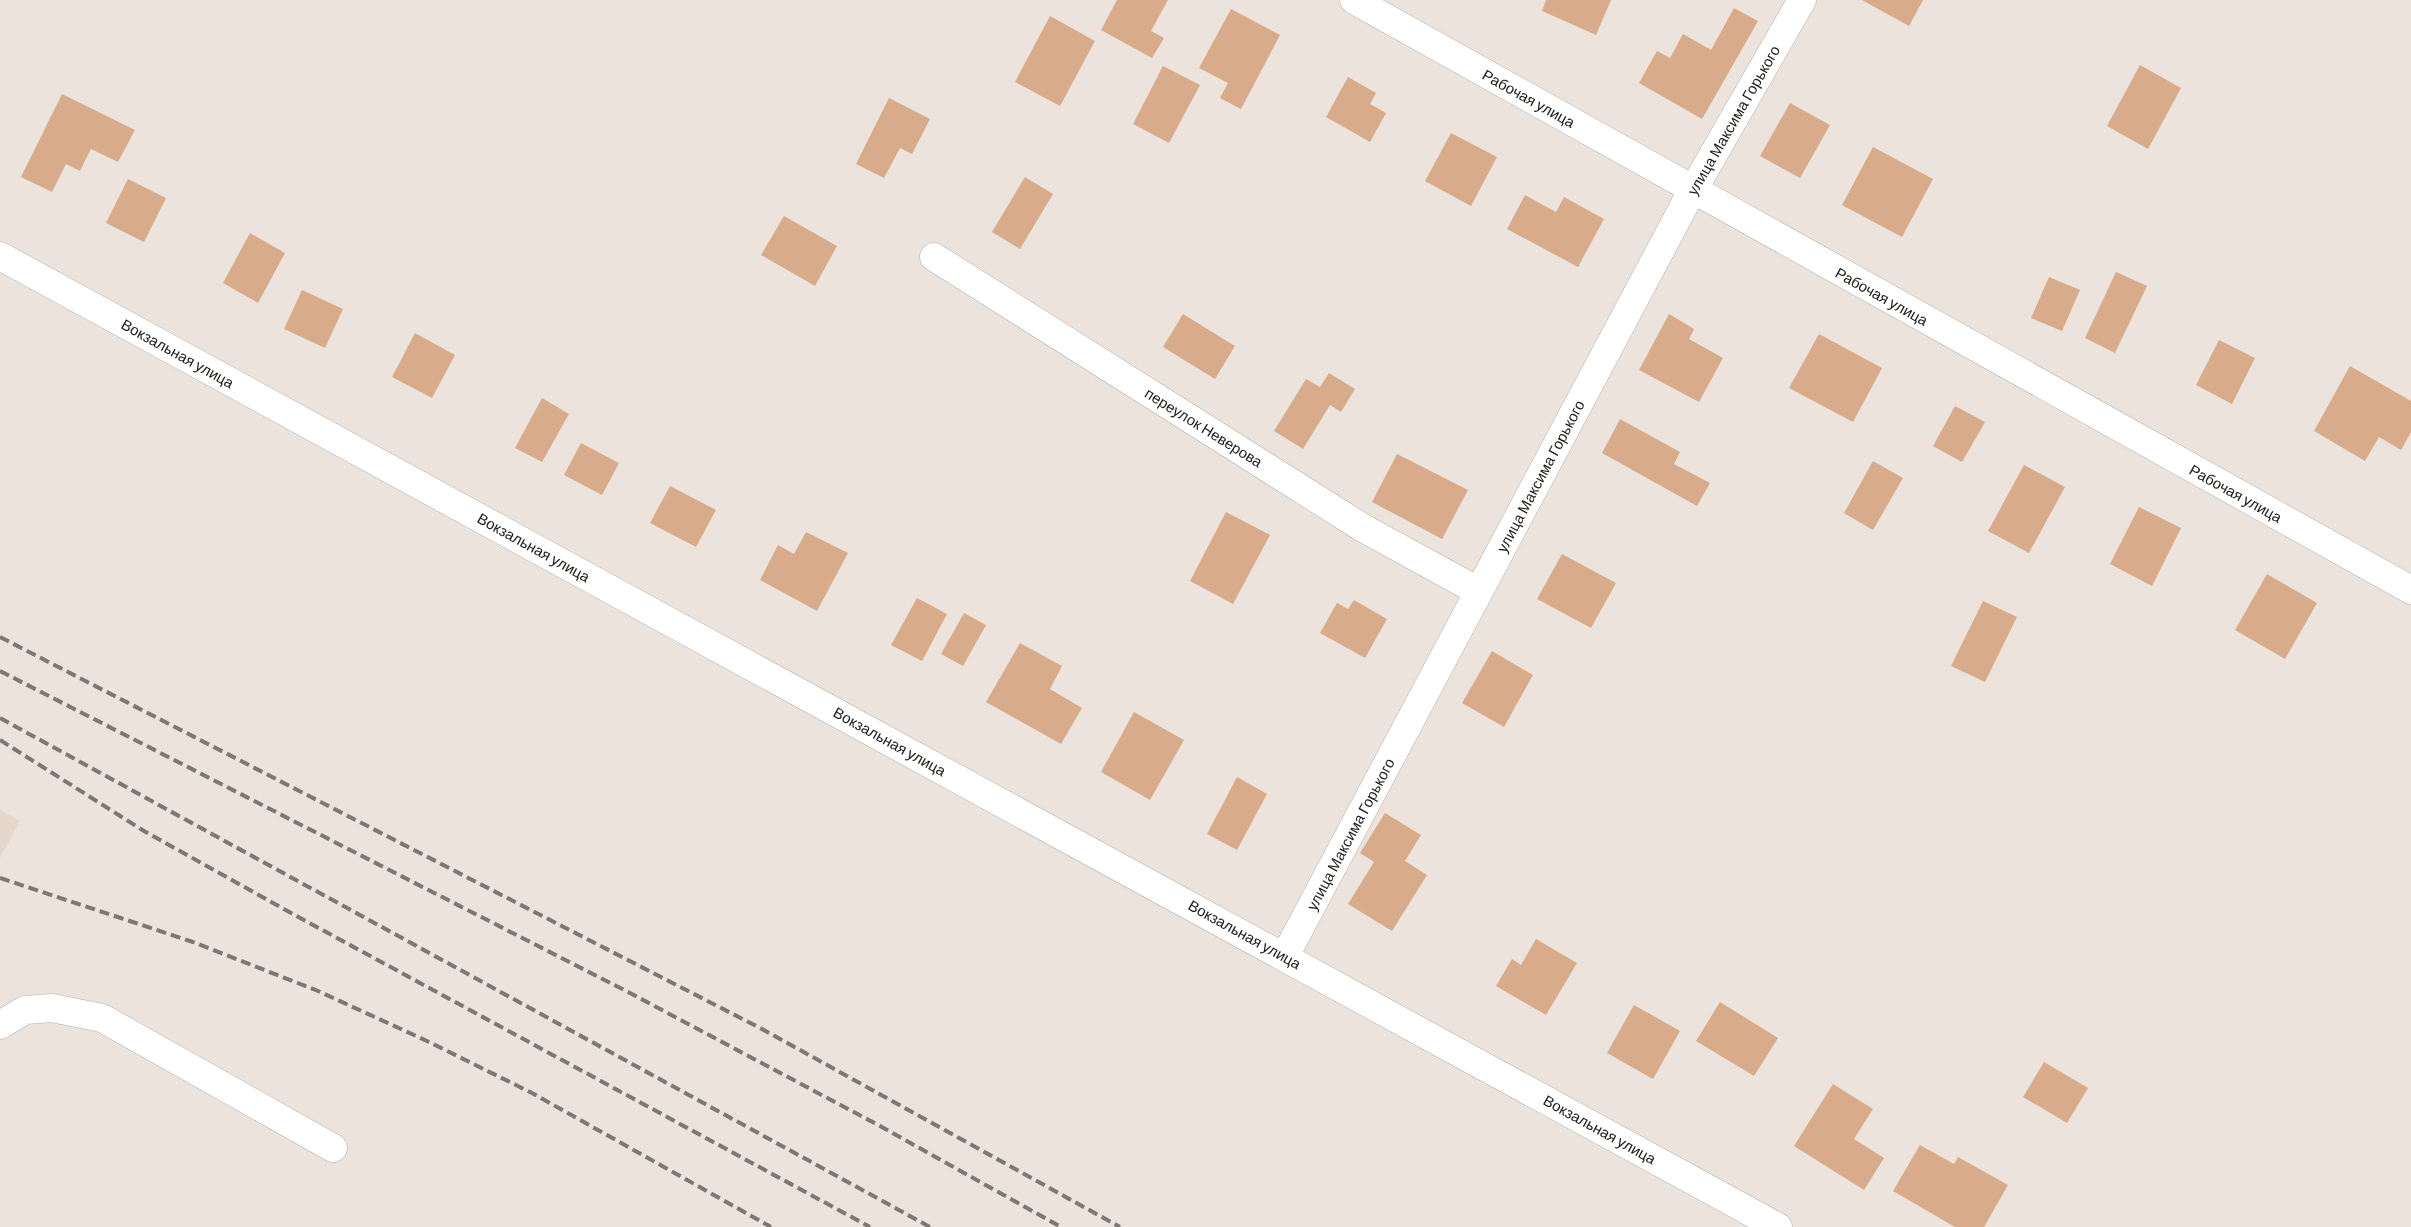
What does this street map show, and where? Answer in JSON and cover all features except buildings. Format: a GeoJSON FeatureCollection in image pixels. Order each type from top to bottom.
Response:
{"type":"FeatureCollection","features":[{"type":"Feature","properties":{"kind":"street","name":"Рабочая улица"},"geometry":{"type":"LineString","coordinates":[[1354,0],[2411,590]]}},
{"type":"Feature","properties":{"kind":"street","name":"улица Максима Горького"},"geometry":{"type":"LineString","coordinates":[[1285,956],[1693,190],[1802,0]]}},
{"type":"Feature","properties":{"kind":"street","name":"Вокзальная улица"},"geometry":{"type":"LineString","coordinates":[[0,256],[1285,956],[1778,1227]]}},
{"type":"Feature","properties":{"kind":"street","name":"переулок Неверова"},"geometry":{"type":"LineString","coordinates":[[934,257],[1363,528],[1478,591]]}},
{"type":"Feature","properties":{"kind":"street"},"geometry":{"type":"LineString","coordinates":[[0,1025],[25,1010],[52,1008],[102,1018],[333,1148]]}},
{"type":"Feature","properties":{"kind":"shaded area"},"geometry":{"type":"Polygon","coordinates":[[[0,810],[20,821],[0,858],[0,810]]]}},
{"type":"Feature","properties":{"kind":"railway"},"geometry":{"type":"LineString","coordinates":[[0,637],[762,1029],[1120,1227]]}},
{"type":"Feature","properties":{"kind":"railway"},"geometry":{"type":"LineString","coordinates":[[0,671],[630,993],[880,1126],[1061,1227]]}},
{"type":"Feature","properties":{"kind":"railway"},"geometry":{"type":"LineString","coordinates":[[0,718],[930,1227]]}},
{"type":"Feature","properties":{"kind":"railway"},"geometry":{"type":"LineString","coordinates":[[0,740],[144,831],[291,913],[870,1227]]}},
{"type":"Feature","properties":{"kind":"railway"},"geometry":{"type":"LineString","coordinates":[[0,878],[193,942],[318,991],[427,1041],[532,1093],[771,1227]]}}]}
